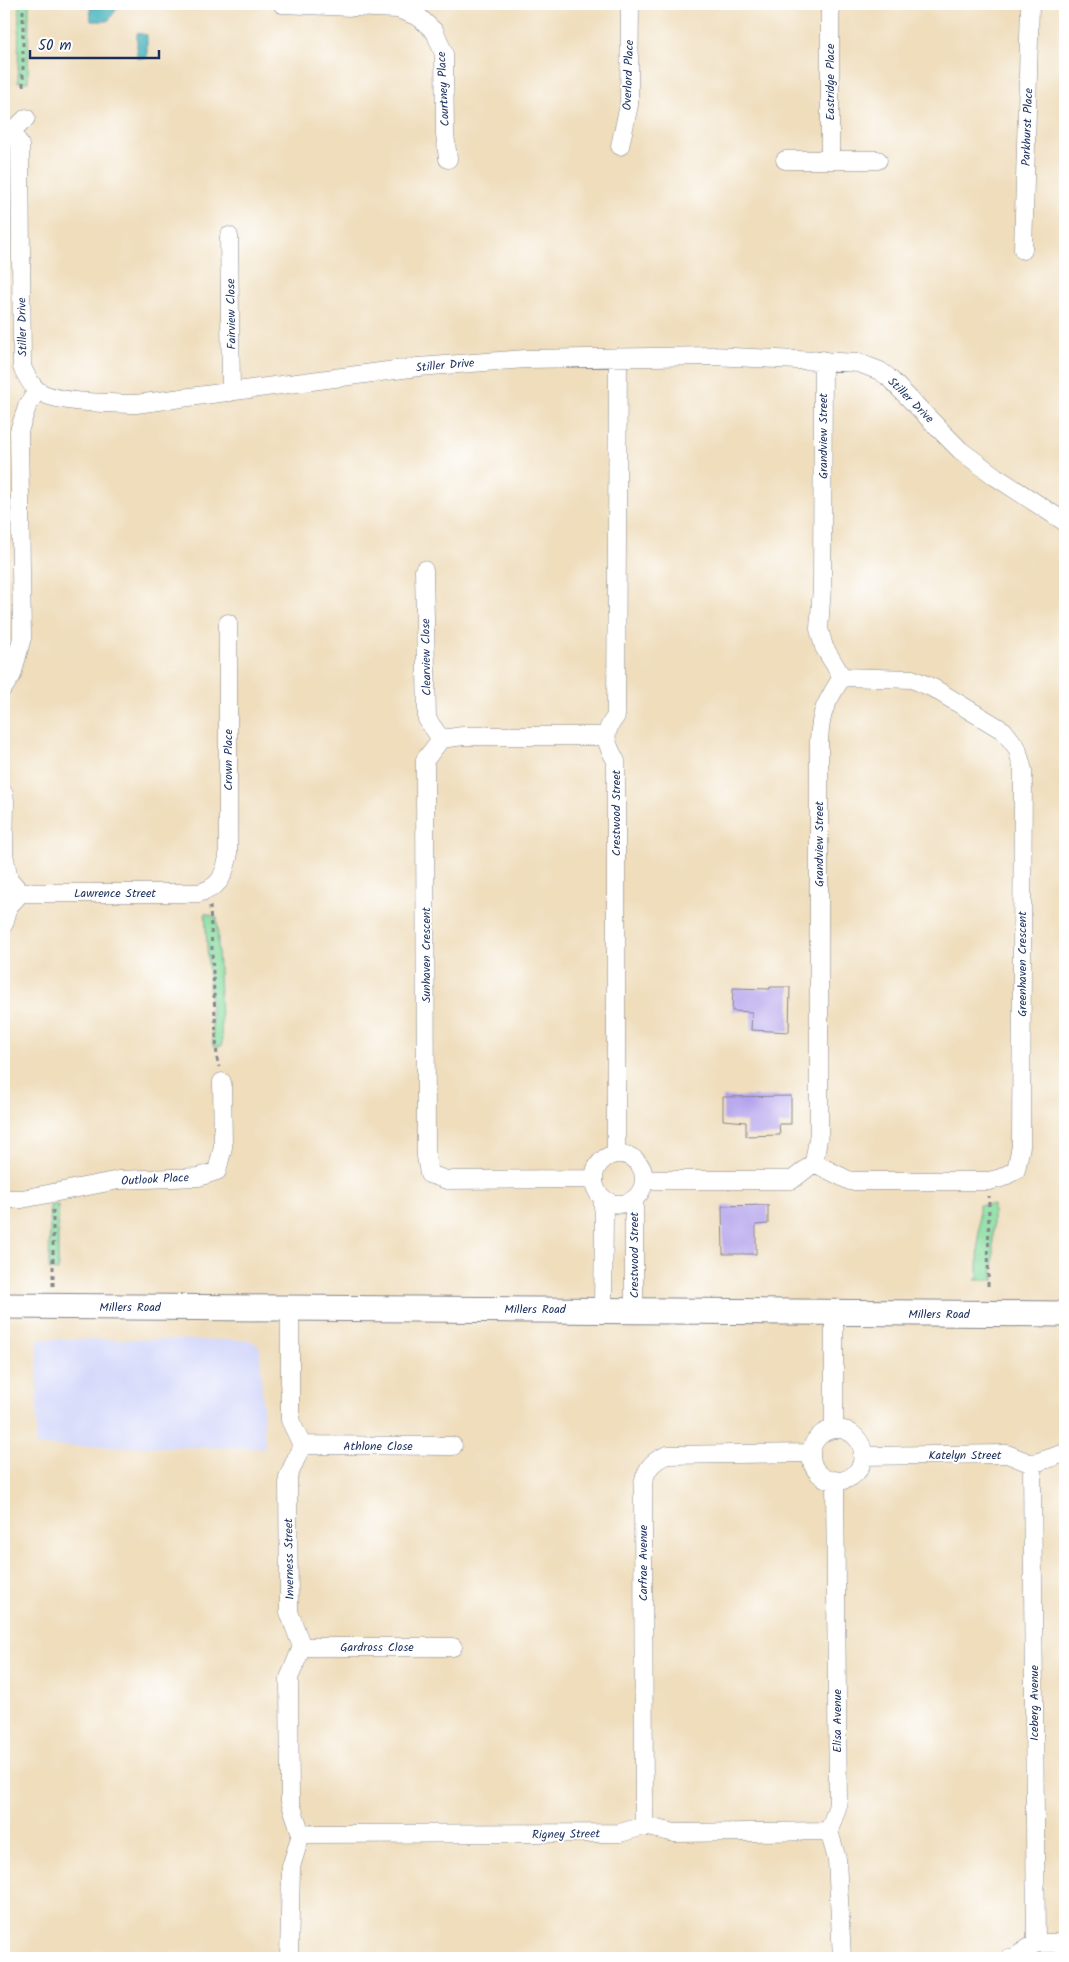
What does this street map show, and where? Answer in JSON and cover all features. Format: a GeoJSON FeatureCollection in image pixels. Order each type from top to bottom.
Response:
{"type":"FeatureCollection","features":[{"type":"Feature","properties":{"kind":"street","name":"Courtney Place"},"geometry":{"type":"LineString","coordinates":[[282,4],[398,9],[419,17],[435,32],[444,54],[445,134],[448,158]]}},
{"type":"Feature","properties":{"kind":"street","name":"Overlord Place"},"geometry":{"type":"LineString","coordinates":[[620,146],[629,104],[630,4]]}},
{"type":"Feature","properties":{"kind":"street","name":"Eastridge Place"},"geometry":{"type":"LineString","coordinates":[[830,4],[830,160]]}},
{"type":"Feature","properties":{"kind":"street","name":"Parkhurst Place"},"geometry":{"type":"LineString","coordinates":[[1023,250],[1030,4]]}},
{"type":"Feature","properties":{"kind":"street","name":"Stiller Drive"},"geometry":{"type":"LineString","coordinates":[[26,118],[8,128],[20,146],[21,163],[22,368],[29,381],[37,390],[48,396],[92,402],[136,404],[458,363],[526,359],[712,356],[859,363],[880,371],[888,377],[960,450],[996,477],[1065,522]]}},
{"type":"Feature","properties":{"kind":"street"},"geometry":{"type":"LineString","coordinates":[[785,160],[878,160]]}},
{"type":"Feature","properties":{"kind":"street","name":"Fairview Close"},"geometry":{"type":"LineString","coordinates":[[229,236],[231,392]]}},
{"type":"Feature","properties":{"kind":"street"},"geometry":{"type":"LineString","coordinates":[[441,739],[463,736],[606,736],[609,726],[616,716],[618,358]]}},
{"type":"Feature","properties":{"kind":"street","name":"Grandview Street"},"geometry":{"type":"LineString","coordinates":[[814,1163],[819,1133],[820,717],[827,701],[842,677],[824,647],[819,629],[822,587],[823,360]]}},
{"type":"Feature","properties":{"kind":"street"},"geometry":{"type":"LineString","coordinates":[[4,687],[12,675],[22,638],[12,527],[19,431],[26,407],[37,390]]}},
{"type":"Feature","properties":{"kind":"street","name":"Clearview Close"},"geometry":{"type":"LineString","coordinates":[[424,570],[427,719],[441,739]]}},
{"type":"Feature","properties":{"kind":"street","name":"Crown Place"},"geometry":{"type":"LineString","coordinates":[[209,890],[223,877],[228,858],[228,623]]}},
{"type":"Feature","properties":{"kind":"street","name":"Greenhaven Crescent"},"geometry":{"type":"LineString","coordinates":[[814,1163],[850,1181],[989,1181],[1001,1178],[1016,1170],[1021,1146],[1023,770],[1017,748],[1004,731],[934,688],[912,680],[842,677]]}},
{"type":"Feature","properties":{"kind":"street","name":"Crestwood Street"},"geometry":{"type":"LineString","coordinates":[[606,736],[609,748],[616,761],[616,1154]]}},
{"type":"Feature","properties":{"kind":"street","name":"Sunhaven Crescent"},"geometry":{"type":"LineString","coordinates":[[441,739],[425,760],[426,1156],[429,1174],[447,1180],[593,1179]]}},
{"type":"Feature","properties":{"kind":"street"},"geometry":{"type":"LineString","coordinates":[[4,794],[6,801],[4,854],[9,879],[21,892],[9,906],[4,924]]}},
{"type":"Feature","properties":{"kind":"street","name":"Lawrence Street"},"geometry":{"type":"LineString","coordinates":[[21,892],[198,894],[209,890]]}},
{"type":"Feature","properties":{"kind":"street","name":"Outlook Place"},"geometry":{"type":"LineString","coordinates":[[4,1199],[22,1199],[119,1180],[199,1177],[217,1170],[223,1147],[222,1082]]}},
{"type":"Feature","properties":{"kind":"street"},"geometry":{"type":"LineString","coordinates":[[602,1198],[618,1204],[627,1203],[634,1199],[644,1180],[643,1171],[639,1164],[624,1154],[609,1156],[598,1165],[593,1179],[594,1186],[602,1198],[604,1215],[603,1309]]}},
{"type":"Feature","properties":{"kind":"street"},"geometry":{"type":"LineString","coordinates":[[644,1180],[792,1180],[814,1163]]}},
{"type":"Feature","properties":{"kind":"street","name":"Crestwood Street"},"geometry":{"type":"LineString","coordinates":[[634,1199],[634,1310]]}},
{"type":"Feature","properties":{"kind":"street","name":"Millers Road"},"geometry":{"type":"LineString","coordinates":[[4,1306],[603,1309],[834,1314],[1065,1314]]}},
{"type":"Feature","properties":{"kind":"street"},"geometry":{"type":"LineString","coordinates":[[290,1308],[290,1420],[302,1445]]}},
{"type":"Feature","properties":{"kind":"street"},"geometry":{"type":"LineString","coordinates":[[834,1314],[834,1429]]}},
{"type":"Feature","properties":{"kind":"street"},"geometry":{"type":"LineString","coordinates":[[842,1429],[851,1433],[857,1439],[861,1447],[862,1456],[860,1464],[851,1476],[835,1480],[827,1479],[815,1469],[811,1453],[813,1444],[818,1437],[825,1432],[842,1429]]}},
{"type":"Feature","properties":{"kind":"street","name":"Athlone Close"},"geometry":{"type":"LineString","coordinates":[[302,1445],[453,1446]]}},
{"type":"Feature","properties":{"kind":"street","name":"Inverness Street"},"geometry":{"type":"LineString","coordinates":[[302,1445],[288,1478],[290,1612],[302,1647]]}},
{"type":"Feature","properties":{"kind":"street","name":"Carfrae Avenue"},"geometry":{"type":"LineString","coordinates":[[644,1826],[643,1483],[646,1470],[655,1460],[668,1454],[811,1453]]}},
{"type":"Feature","properties":{"kind":"street"},"geometry":{"type":"LineString","coordinates":[[1032,1464],[1065,1453]]}},
{"type":"Feature","properties":{"kind":"street","name":"Katelyn Street"},"geometry":{"type":"LineString","coordinates":[[862,1456],[1007,1454],[1032,1464]]}},
{"type":"Feature","properties":{"kind":"street","name":"Iceberg Avenue"},"geometry":{"type":"LineString","coordinates":[[1032,1464],[1036,1942]]}},
{"type":"Feature","properties":{"kind":"street","name":"Elisa Avenue"},"geometry":{"type":"LineString","coordinates":[[829,1831],[838,1805],[835,1480]]}},
{"type":"Feature","properties":{"kind":"street"},"geometry":{"type":"LineString","coordinates":[[289,1958],[291,1866],[301,1834],[290,1801],[289,1678],[302,1647]]}},
{"type":"Feature","properties":{"kind":"street","name":"Gardross Close"},"geometry":{"type":"LineString","coordinates":[[302,1647],[453,1647]]}},
{"type":"Feature","properties":{"kind":"street","name":"Rigney Street"},"geometry":{"type":"LineString","coordinates":[[301,1834],[620,1833],[644,1826],[675,1833],[829,1831]]}},
{"type":"Feature","properties":{"kind":"street"},"geometry":{"type":"LineString","coordinates":[[829,1831],[837,1859],[842,1958]]}},
{"type":"Feature","properties":{"kind":"street"},"geometry":{"type":"LineString","coordinates":[[1009,1958],[1014,1957],[1036,1942],[1065,1942]]}},
{"type":"Feature","properties":{"kind":"path"},"geometry":{"type":"LineString","coordinates":[[23,4],[23,86]]}},
{"type":"Feature","properties":{"kind":"path"},"geometry":{"type":"LineString","coordinates":[[209,890],[217,1059],[222,1082]]}},
{"type":"Feature","properties":{"kind":"path"},"geometry":{"type":"LineString","coordinates":[[988,1286],[989,1181]]}},
{"type":"Feature","properties":{"kind":"path"},"geometry":{"type":"LineString","coordinates":[[52,1306],[54,1193]]}},
{"type":"Feature","properties":{"kind":"shaded area"},"geometry":{"type":"Polygon","coordinates":[[[38,1339],[248,1340],[257,1344],[260,1349],[265,1448],[36,1446],[38,1339]]]}},
{"type":"Feature","properties":{"kind":"green space"},"geometry":{"type":"Polygon","coordinates":[[[19,4],[29,4],[28,82],[18,82],[19,4]]]}},
{"type":"Feature","properties":{"kind":"green space"},"geometry":{"type":"Polygon","coordinates":[[[205,913],[217,918],[222,1046],[213,1046],[205,913]]]}},
{"type":"Feature","properties":{"kind":"green space"},"geometry":{"type":"Polygon","coordinates":[[[50,1205],[58,1205],[58,1271],[49,1270],[50,1205]]]}},
{"type":"Feature","properties":{"kind":"green space"},"geometry":{"type":"Polygon","coordinates":[[[979,1205],[993,1205],[993,1277],[995,1280],[975,1280],[978,1277],[979,1205]]]}},
{"type":"Feature","properties":{"kind":"water"},"geometry":{"type":"Polygon","coordinates":[[[119,6],[108,21],[91,21],[90,8],[119,6]]]}},
{"type":"Feature","properties":{"kind":"water"},"geometry":{"type":"Polygon","coordinates":[[[137,33],[147,35],[147,58],[137,58],[137,33]]]}},
{"type":"Feature","properties":{"kind":"building"},"geometry":{"type":"Polygon","coordinates":[[[770,987],[790,987],[789,1032],[751,1030],[752,1012],[732,1011],[733,988],[770,989],[770,987]]]}},
{"type":"Feature","properties":{"kind":"building"},"geometry":{"type":"Polygon","coordinates":[[[791,1096],[791,1124],[779,1124],[780,1135],[746,1136],[746,1122],[723,1120],[723,1097],[791,1096]]]}},
{"type":"Feature","properties":{"kind":"building"},"geometry":{"type":"Polygon","coordinates":[[[768,1205],[768,1224],[756,1225],[756,1254],[723,1254],[722,1206],[768,1205]]]}}]}
